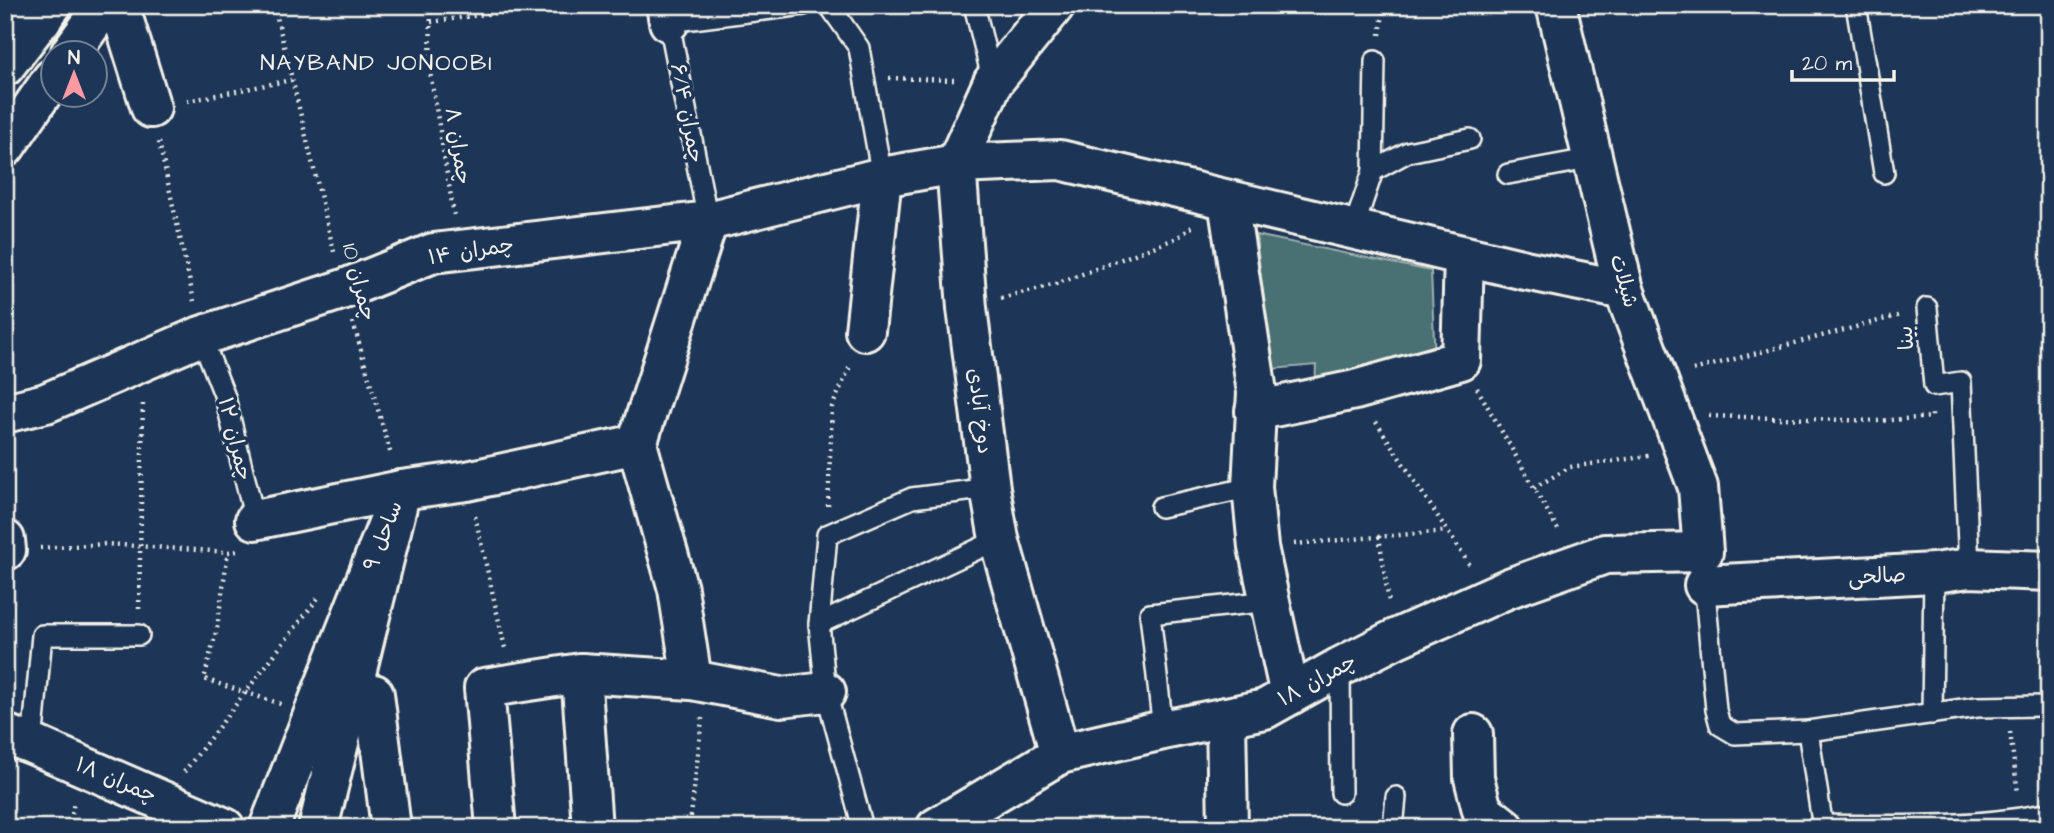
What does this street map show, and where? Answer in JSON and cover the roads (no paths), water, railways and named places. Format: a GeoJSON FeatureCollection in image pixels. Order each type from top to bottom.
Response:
{"type":"FeatureCollection","features":[{"type":"Feature","properties":{"kind":"street"},"geometry":{"type":"LineString","coordinates":[[81,38],[105,5]]}},
{"type":"Feature","properties":{"kind":"street"},"geometry":{"type":"LineString","coordinates":[[119,5],[151,108]]}},
{"type":"Feature","properties":{"kind":"street","name":"دوخ آبادی"},"geometry":{"type":"LineString","coordinates":[[1055,5],[993,82],[957,164],[967,308],[990,488],[999,539],[1060,754]]}},
{"type":"Feature","properties":{"kind":"street","name":"شیلات"},"geometry":{"type":"LineString","coordinates":[[1556,5],[1624,290],[1698,487],[1704,568]]}},
{"type":"Feature","properties":{"kind":"street"},"geometry":{"type":"LineString","coordinates":[[5,8],[47,12]]}},
{"type":"Feature","properties":{"kind":"street"},"geometry":{"type":"LineString","coordinates":[[5,66],[47,12]]}},
{"type":"Feature","properties":{"kind":"street"},"geometry":{"type":"LineString","coordinates":[[5,147],[38,99]]}},
{"type":"Feature","properties":{"kind":"street","name":"چمران ۱۴"},"geometry":{"type":"LineString","coordinates":[[5,413],[46,403],[201,337],[344,289],[433,253],[708,221],[882,177],[957,164],[1060,160],[1464,256],[1624,290]]}},
{"type":"Feature","properties":{"kind":"street"},"geometry":{"type":"LineString","coordinates":[[865,331],[882,177]]}},
{"type":"Feature","properties":{"kind":"street"},"geometry":{"type":"LineString","coordinates":[[1228,201],[1257,391],[1252,487],[1258,547],[1290,695]]}},
{"type":"Feature","properties":{"kind":"street"},"geometry":{"type":"LineString","coordinates":[[699,681],[678,589],[637,444],[708,221]]}},
{"type":"Feature","properties":{"kind":"street"},"geometry":{"type":"LineString","coordinates":[[1255,411],[1355,390],[1461,360],[1464,256]]}},
{"type":"Feature","properties":{"kind":"street"},"geometry":{"type":"LineString","coordinates":[[255,520],[401,490],[467,481],[637,444]]}},
{"type":"Feature","properties":{"kind":"street","name":"ساحل ۹"},"geometry":{"type":"LineString","coordinates":[[269,828],[401,490]]}},
{"type":"Feature","properties":{"kind":"street","name":"ساحل ۹"},"geometry":{"type":"LineString","coordinates":[[318,828],[401,490]]}},
{"type":"Feature","properties":{"kind":"street"},"geometry":{"type":"LineString","coordinates":[[5,540],[6,550]]}},
{"type":"Feature","properties":{"kind":"street","name":"چمران ۱۸"},"geometry":{"type":"LineString","coordinates":[[952,824],[1060,754],[1265,709],[1395,639],[1490,597],[1605,554],[1704,568]]}},
{"type":"Feature","properties":{"kind":"street","name":"صالحی"},"geometry":{"type":"LineString","coordinates":[[1704,568],[2049,571]]}},
{"type":"Feature","properties":{"kind":"street"},"geometry":{"type":"LineString","coordinates":[[581,673],[591,826]]}},
{"type":"Feature","properties":{"kind":"street"},"geometry":{"type":"LineString","coordinates":[[496,828],[484,688],[581,673],[699,681],[781,696],[826,692]]}},
{"type":"Feature","properties":{"kind":"street"},"geometry":{"type":"LineString","coordinates":[[374,694],[391,828]]}},
{"type":"Feature","properties":{"kind":"street"},"geometry":{"type":"LineString","coordinates":[[1226,717],[1227,828]]}},
{"type":"Feature","properties":{"kind":"street"},"geometry":{"type":"LineString","coordinates":[[1473,734],[1474,778],[1482,810],[1505,828]]}},
{"type":"Feature","properties":{"kind":"street","name":"چمران ۱۸"},"geometry":{"type":"LineString","coordinates":[[18,739],[225,828]]}},
{"type":"Feature","properties":{"kind":"lane"},"geometry":{"type":"LineString","coordinates":[[667,14],[804,5]]}},
{"type":"Feature","properties":{"kind":"lane"},"geometry":{"type":"LineString","coordinates":[[829,5],[859,48],[882,177]]}},
{"type":"Feature","properties":{"kind":"lane"},"geometry":{"type":"LineString","coordinates":[[974,5],[993,82]]}},
{"type":"Feature","properties":{"kind":"lane"},"geometry":{"type":"LineString","coordinates":[[1856,5],[1884,173]]}},
{"type":"Feature","properties":{"kind":"lane","name":"چمران ۶/۴"},"geometry":{"type":"LineString","coordinates":[[667,14],[708,221]]}},
{"type":"Feature","properties":{"kind":"lane"},"geometry":{"type":"LineString","coordinates":[[1353,230],[1373,171],[1376,61]]}},
{"type":"Feature","properties":{"kind":"lane"},"geometry":{"type":"LineString","coordinates":[[1373,171],[1408,152],[1470,139]]}},
{"type":"Feature","properties":{"kind":"lane"},"geometry":{"type":"LineString","coordinates":[[1508,174],[1594,158]]}},
{"type":"Feature","properties":{"kind":"lane","name":"بینا"},"geometry":{"type":"LineString","coordinates":[[1927,308],[1934,386],[1961,382],[1951,571]]}},
{"type":"Feature","properties":{"kind":"lane","name":"چمران ۱۲"},"geometry":{"type":"LineString","coordinates":[[201,337],[225,397],[255,520]]}},
{"type":"Feature","properties":{"kind":"lane"},"geometry":{"type":"LineString","coordinates":[[1161,507],[1252,487]]}},
{"type":"Feature","properties":{"kind":"lane"},"geometry":{"type":"LineString","coordinates":[[863,828],[826,692],[819,624],[827,535],[912,498],[990,488]]}},
{"type":"Feature","properties":{"kind":"lane"},"geometry":{"type":"LineString","coordinates":[[819,624],[999,539]]}},
{"type":"Feature","properties":{"kind":"lane"},"geometry":{"type":"LineString","coordinates":[[1704,568],[1716,710],[1720,725],[1735,734],[1808,731],[1977,707],[2049,706]]}},
{"type":"Feature","properties":{"kind":"lane"},"geometry":{"type":"LineString","coordinates":[[1932,714],[1951,571]]}},
{"type":"Feature","properties":{"kind":"lane"},"geometry":{"type":"LineString","coordinates":[[1163,730],[1150,614],[1270,600]]}},
{"type":"Feature","properties":{"kind":"lane"},"geometry":{"type":"LineString","coordinates":[[18,739],[42,635],[139,635]]}},
{"type":"Feature","properties":{"kind":"lane"},"geometry":{"type":"LineString","coordinates":[[1340,667],[1341,793]]}},
{"type":"Feature","properties":{"kind":"lane"},"geometry":{"type":"LineString","coordinates":[[1808,731],[1823,826],[1924,826],[2049,813]]}},
{"type":"Feature","properties":{"kind":"lane"},"geometry":{"type":"LineString","coordinates":[[1393,828],[1396,797]]}},
{"type":"Feature","properties":{"kind":"district","name":"NAYBAND JONOOBI"},"geometry":{"type":"Point","coordinates":[377,63]}}]}
